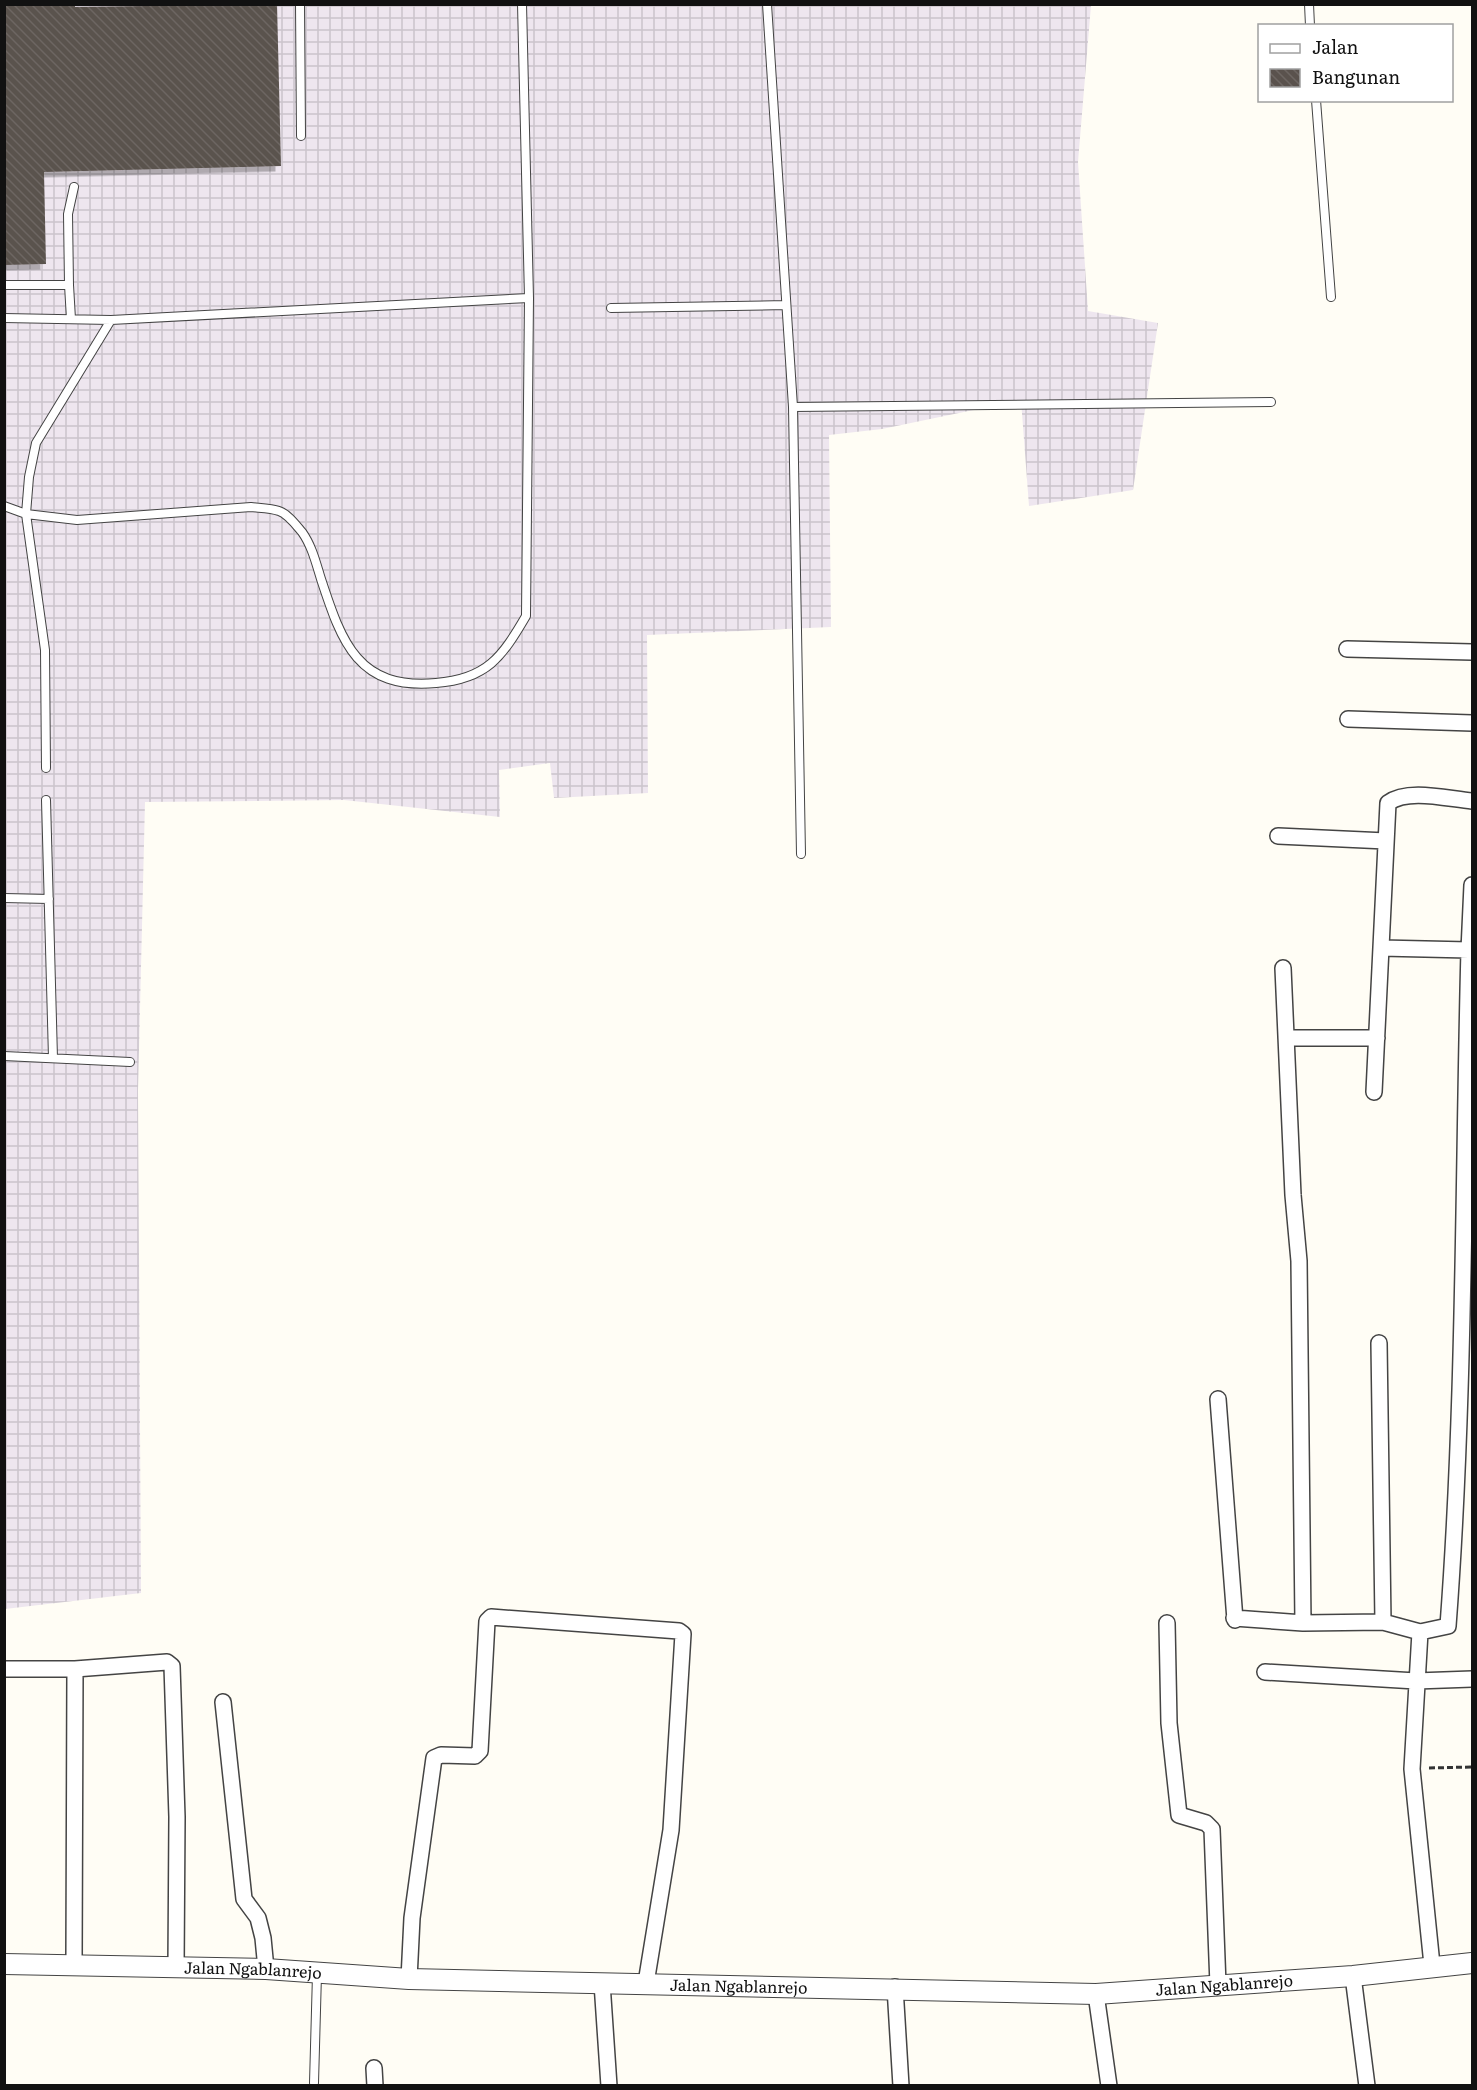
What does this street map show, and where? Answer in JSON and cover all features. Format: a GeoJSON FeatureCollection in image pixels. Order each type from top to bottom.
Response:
{"type":"FeatureCollection","features":[{"type":"Feature","properties":{"kind":"street"},"geometry":{"type":"LineString","coordinates":[[1347,649],[1473,652]]}},
{"type":"Feature","properties":{"kind":"street"},"geometry":{"type":"LineString","coordinates":[[1348,719],[1473,723]]}},
{"type":"Feature","properties":{"kind":"street"},"geometry":{"type":"LineString","coordinates":[[1374,1092],[1388,803],[1408,796],[1473,801]]}},
{"type":"Feature","properties":{"kind":"street"},"geometry":{"type":"LineString","coordinates":[[1278,836],[1386,841]]}},
{"type":"Feature","properties":{"kind":"street"},"geometry":{"type":"LineString","coordinates":[[1218,1399],[1234,1619],[1303,1623],[1383,1622],[1420,1632],[1448,1626],[1454,1541],[1464,1299],[1473,885]]}},
{"type":"Feature","properties":{"kind":"street"},"geometry":{"type":"LineString","coordinates":[[1381,948],[1471,951]]}},
{"type":"Feature","properties":{"kind":"street"},"geometry":{"type":"LineString","coordinates":[[1283,968],[1293,1196],[1299,1261],[1303,1623]]}},
{"type":"Feature","properties":{"kind":"street"},"geometry":{"type":"LineString","coordinates":[[1286,1038],[1377,1038]]}},
{"type":"Feature","properties":{"kind":"street"},"geometry":{"type":"LineString","coordinates":[[1379,1343],[1383,1622]]}},
{"type":"Feature","properties":{"kind":"street"},"geometry":{"type":"LineString","coordinates":[[409,1979],[412,1918],[434,1758],[441,1755],[475,1756],[480,1751],[487,1621],[491,1617],[679,1631],[684,1634],[671,1830],[646,1983]]}},
{"type":"Feature","properties":{"kind":"street"},"geometry":{"type":"LineString","coordinates":[[1167,1623],[1169,1723],[1179,1815],[1206,1822],[1212,1829],[1218,1985]]}},
{"type":"Feature","properties":{"kind":"street"},"geometry":{"type":"LineString","coordinates":[[1420,1632],[1412,1769],[1432,1965]]}},
{"type":"Feature","properties":{"kind":"street"},"geometry":{"type":"LineString","coordinates":[[4,1669],[75,1669],[167,1662],[172,1666],[177,1817],[176,1967]]}},
{"type":"Feature","properties":{"kind":"street"},"geometry":{"type":"LineString","coordinates":[[74,1964],[75,1669]]}},
{"type":"Feature","properties":{"kind":"street"},"geometry":{"type":"LineString","coordinates":[[1265,1672],[1416,1681],[1473,1679]]}},
{"type":"Feature","properties":{"kind":"street"},"geometry":{"type":"LineString","coordinates":[[223,1702],[244,1899],[258,1918],[264,1938],[266,1969]]}},
{"type":"Feature","properties":{"kind":"street","name":"Jalan Ngablanrejo"},"geometry":{"type":"LineString","coordinates":[[4,1964],[266,1969],[409,1979],[1096,1994],[1353,1976],[1432,1965],[1473,1963]]}},
{"type":"Feature","properties":{"kind":"street"},"geometry":{"type":"LineString","coordinates":[[1353,1976],[1367,2085]]}},
{"type":"Feature","properties":{"kind":"street"},"geometry":{"type":"LineString","coordinates":[[602,1983],[609,2085]]}},
{"type":"Feature","properties":{"kind":"street"},"geometry":{"type":"LineString","coordinates":[[895,1988],[901,2085]]}},
{"type":"Feature","properties":{"kind":"street"},"geometry":{"type":"LineString","coordinates":[[1096,1994],[1109,2085]]}},
{"type":"Feature","properties":{"kind":"street"},"geometry":{"type":"LineString","coordinates":[[374,2068],[375,2085]]}},
{"type":"Feature","properties":{"kind":"lane"},"geometry":{"type":"LineString","coordinates":[[300,4],[301,136]]}},
{"type":"Feature","properties":{"kind":"lane"},"geometry":{"type":"LineString","coordinates":[[4,506],[26,514],[77,520],[251,507],[279,511],[295,522],[309,542],[341,635],[356,658],[381,677],[409,686],[448,682],[485,671],[510,643],[526,616],[529,298],[522,4]]}},
{"type":"Feature","properties":{"kind":"lane"},"geometry":{"type":"LineString","coordinates":[[767,4],[793,407],[801,854]]}},
{"type":"Feature","properties":{"kind":"lane"},"geometry":{"type":"LineString","coordinates":[[1309,4],[1310,24]]}},
{"type":"Feature","properties":{"kind":"lane"},"geometry":{"type":"LineString","coordinates":[[1316,102],[1332,297]]}},
{"type":"Feature","properties":{"kind":"lane"},"geometry":{"type":"LineString","coordinates":[[71,319],[68,214],[74,187]]}},
{"type":"Feature","properties":{"kind":"lane"},"geometry":{"type":"LineString","coordinates":[[4,285],[69,285]]}},
{"type":"Feature","properties":{"kind":"lane"},"geometry":{"type":"LineString","coordinates":[[4,318],[111,320],[529,298]]}},
{"type":"Feature","properties":{"kind":"lane"},"geometry":{"type":"LineString","coordinates":[[611,308],[786,305]]}},
{"type":"Feature","properties":{"kind":"lane"},"geometry":{"type":"LineString","coordinates":[[46,768],[45,650],[26,514],[29,477],[36,443],[111,320]]}},
{"type":"Feature","properties":{"kind":"lane"},"geometry":{"type":"LineString","coordinates":[[793,407],[1271,402]]}},
{"type":"Feature","properties":{"kind":"lane"},"geometry":{"type":"LineString","coordinates":[[46,800],[53,1058]]}},
{"type":"Feature","properties":{"kind":"lane"},"geometry":{"type":"LineString","coordinates":[[4,898],[49,899]]}},
{"type":"Feature","properties":{"kind":"lane"},"geometry":{"type":"LineString","coordinates":[[4,1056],[130,1062]]}},
{"type":"Feature","properties":{"kind":"lane"},"geometry":{"type":"LineString","coordinates":[[314,2083],[317,1974]]}},
{"type":"Feature","properties":{"kind":"path"},"geometry":{"type":"LineString","coordinates":[[1412,1769],[1473,1767]]}},
{"type":"Feature","properties":{"kind":"shaded area"},"geometry":{"type":"Polygon","coordinates":[[[4,5],[1091,5],[1078,162],[1088,311],[1158,323],[1133,490],[1029,506],[1021,400],[882,429],[829,435],[831,627],[647,635],[648,793],[554,798],[550,763],[499,770],[500,817],[344,800],[145,802],[138,1091],[141,1593],[5,1609],[4,5]]]}},
{"type":"Feature","properties":{"kind":"building"},"geometry":{"type":"Polygon","coordinates":[[[4,4],[75,4],[75,7],[277,4],[281,166],[44,172],[46,264],[4,265],[4,4]]]}}]}
